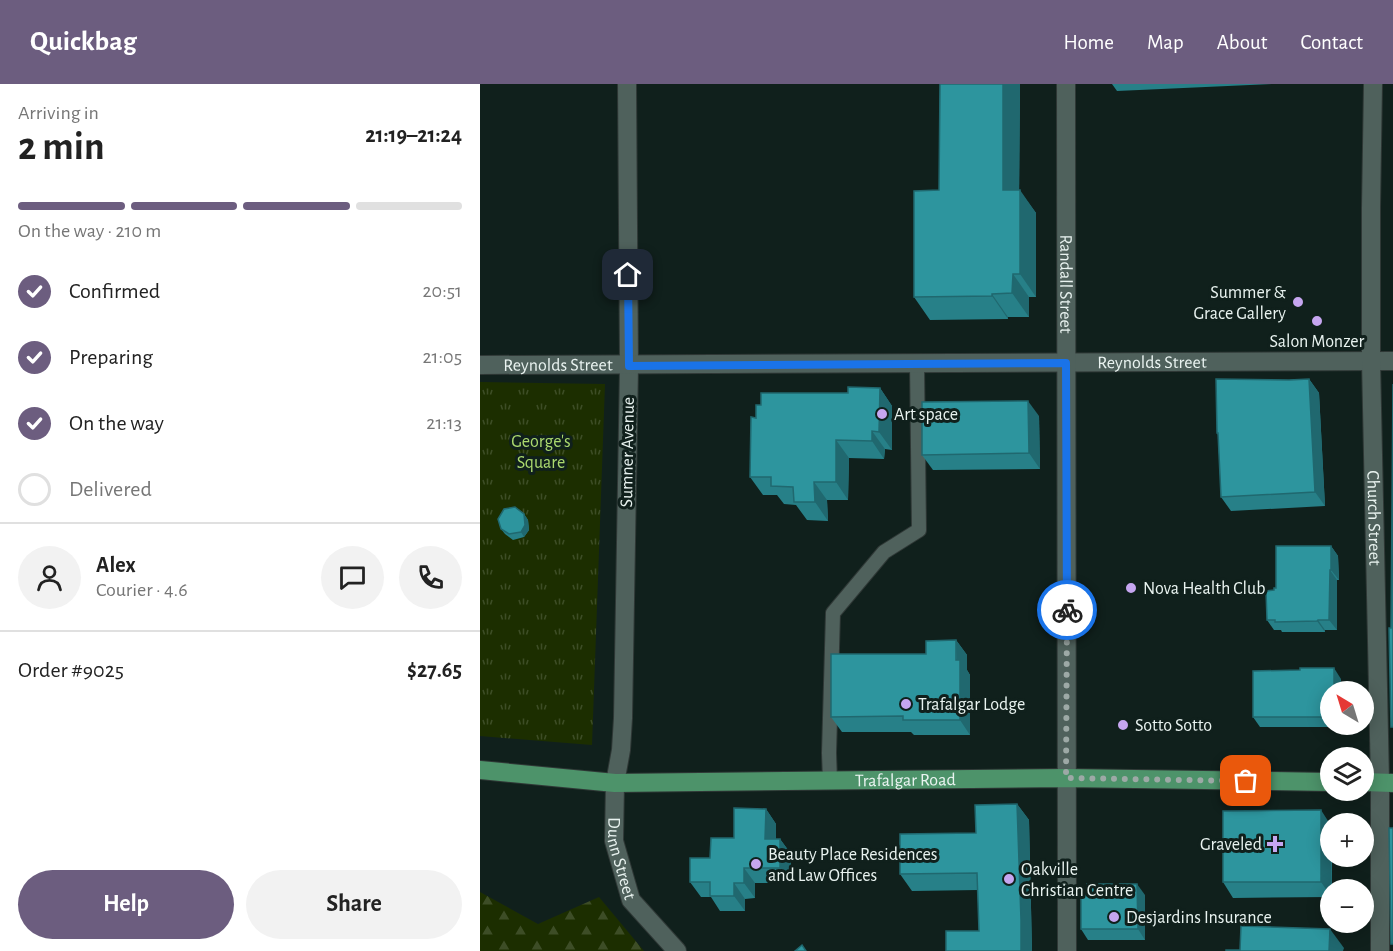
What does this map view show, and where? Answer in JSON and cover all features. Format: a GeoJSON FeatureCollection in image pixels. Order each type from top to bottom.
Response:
{"type":"FeatureCollection","features":[{"type":"Feature","properties":{"kind":"main road","name":"Trafalgar Road"},"geometry":{"type":"LineString","coordinates":[[480,770],[615,783],[1066,778],[1320,782]]}},
{"type":"Feature","properties":{"kind":"street","name":"Sumner Avenue"},"geometry":{"type":"LineString","coordinates":[[615,783],[621,750],[623,718],[629,366],[627,84]]}},
{"type":"Feature","properties":{"kind":"street","name":"Randall Street"},"geometry":{"type":"LineString","coordinates":[[1066,84],[1067,951]]}},
{"type":"Feature","properties":{"kind":"street","name":"Church Street"},"geometry":{"type":"LineString","coordinates":[[1373,84],[1371,361],[1380,951]]}},
{"type":"Feature","properties":{"kind":"street","name":"Reynolds Street"},"geometry":{"type":"LineString","coordinates":[[480,365],[1393,361]]}},
{"type":"Feature","properties":{"kind":"street","name":"Dunn Street"},"geometry":{"type":"LineString","coordinates":[[615,783],[614,841],[631,900],[677,951]]}},
{"type":"Feature","properties":{"kind":"lane"},"geometry":{"type":"LineString","coordinates":[[830,781],[833,613],[884,552],[919,530],[917,364]]}},
{"type":"Feature","properties":{"kind":"green space","name":"George's Square"},"geometry":{"type":"Polygon","coordinates":[[[480,382],[605,384],[592,745],[480,736],[480,382]]]}},
{"type":"Feature","properties":{"kind":"green space"},"geometry":{"type":"Polygon","coordinates":[[[480,892],[538,924],[599,897],[644,951],[480,951],[480,892]]]}},
{"type":"Feature","properties":{"kind":"building"},"geometry":{"type":"Polygon","coordinates":[[[940,84],[1003,84],[1003,190],[1020,190],[1020,274],[1013,274],[1012,293],[992,294],[992,296],[914,297],[914,191],[939,190],[940,84]]]}},
{"type":"Feature","properties":{"kind":"building"},"geometry":{"type":"Polygon","coordinates":[[[1216,379],[1309,379],[1315,492],[1221,497],[1216,379]]]}},
{"type":"Feature","properties":{"kind":"building"},"geometry":{"type":"Polygon","coordinates":[[[1393,384],[1393,727],[1391,727],[1389,628],[1391,628],[1393,384]]]}},
{"type":"Feature","properties":{"kind":"building"},"geometry":{"type":"Polygon","coordinates":[[[848,387],[880,388],[879,432],[872,431],[872,441],[836,440],[836,482],[814,482],[815,502],[794,502],[793,487],[771,486],[771,477],[750,477],[751,417],[756,418],[756,405],[761,405],[761,393],[848,393],[848,387]]]}},
{"type":"Feature","properties":{"kind":"building"},"geometry":{"type":"Polygon","coordinates":[[[1028,401],[1029,453],[922,455],[922,402],[1028,401]]]}},
{"type":"Feature","properties":{"kind":"building"},"geometry":{"type":"Polygon","coordinates":[[[515,507],[524,514],[525,525],[521,532],[509,534],[501,529],[498,519],[504,509],[515,507]]]}},
{"type":"Feature","properties":{"kind":"building"},"geometry":{"type":"Polygon","coordinates":[[[1276,546],[1331,546],[1329,620],[1275,622],[1275,620],[1267,620],[1266,591],[1276,588],[1276,546]]]}},
{"type":"Feature","properties":{"kind":"building","name":"Trafalgar Lodge"},"geometry":{"type":"Polygon","coordinates":[[[956,640],[956,660],[960,660],[960,720],[903,720],[903,716],[831,717],[831,654],[926,654],[926,641],[956,640]]]}},
{"type":"Feature","properties":{"kind":"building"},"geometry":{"type":"Polygon","coordinates":[[[1300,668],[1334,668],[1334,681],[1320,681],[1320,717],[1253,717],[1253,671],[1300,670],[1300,668]]]}},
{"type":"Feature","properties":{"kind":"building"},"geometry":{"type":"Polygon","coordinates":[[[1017,804],[1021,951],[946,951],[946,931],[979,931],[977,873],[900,874],[900,834],[976,833],[975,805],[1017,804]]]}},
{"type":"Feature","properties":{"kind":"building"},"geometry":{"type":"Polygon","coordinates":[[[734,808],[766,809],[765,839],[780,839],[780,868],[744,868],[744,883],[734,883],[734,896],[710,896],[710,882],[690,882],[690,858],[710,858],[711,838],[734,838],[734,808]]]}},
{"type":"Feature","properties":{"kind":"building"},"geometry":{"type":"Polygon","coordinates":[[[1321,810],[1320,882],[1223,882],[1223,811],[1321,810]]]}},
{"type":"Feature","properties":{"kind":"building"},"geometry":{"type":"Polygon","coordinates":[[[1389,828],[1393,828],[1393,944],[1391,944],[1389,828]]]}},
{"type":"Feature","properties":{"kind":"building"},"geometry":{"type":"Polygon","coordinates":[[[1087,884],[1137,884],[1138,929],[1081,929],[1081,895],[1087,895],[1087,884]]]}},
{"type":"Feature","properties":{"kind":"building"},"geometry":{"type":"Polygon","coordinates":[[[1241,926],[1320,929],[1320,933],[1330,933],[1329,951],[1226,951],[1240,950],[1241,926]]]}},
{"type":"Feature","properties":{"kind":"building"},"geometry":{"type":"Polygon","coordinates":[[[802,945],[806,951],[795,951],[802,945]]]}},
{"type":"Feature","properties":{"kind":"way so far"},"geometry":{"type":"LineString","coordinates":[[1067,610],[1068,753],[1066,778],[1246,781]]}},
{"type":"Feature","properties":{"kind":"place","name":"Summer & Grace Gallery"},"geometry":{"type":"Point","coordinates":[1298,302]}},
{"type":"Feature","properties":{"kind":"place","name":"Salon Monzer"},"geometry":{"type":"Point","coordinates":[1317,321]}},
{"type":"Feature","properties":{"kind":"place","name":"Art space"},"geometry":{"type":"Point","coordinates":[882,414]}},
{"type":"Feature","properties":{"kind":"place","name":"Nova Health Club"},"geometry":{"type":"Point","coordinates":[1131,588]}},
{"type":"Feature","properties":{"kind":"place","name":"Trafalgar Lodge"},"geometry":{"type":"Point","coordinates":[906,704]}},
{"type":"Feature","properties":{"kind":"place","name":"Sotto Sotto"},"geometry":{"type":"Point","coordinates":[1123,725]}},
{"type":"Feature","properties":{"kind":"place","name":"Graveled"},"geometry":{"type":"Point","coordinates":[1275,844]}},
{"type":"Feature","properties":{"kind":"place","name":"Beauty Place Residences and Law Offices"},"geometry":{"type":"Point","coordinates":[756,864]}},
{"type":"Feature","properties":{"kind":"place","name":"Oakville Christian Centre"},"geometry":{"type":"Point","coordinates":[1009,879]}},
{"type":"Feature","properties":{"kind":"place","name":"Desjardins Insurance"},"geometry":{"type":"Point","coordinates":[1114,917]}},
{"type":"Feature","properties":{"kind":"route"},"geometry":{"type":"LineString","coordinates":[[628,275],[629,366],[1066,363],[1067,610]]}}]}
